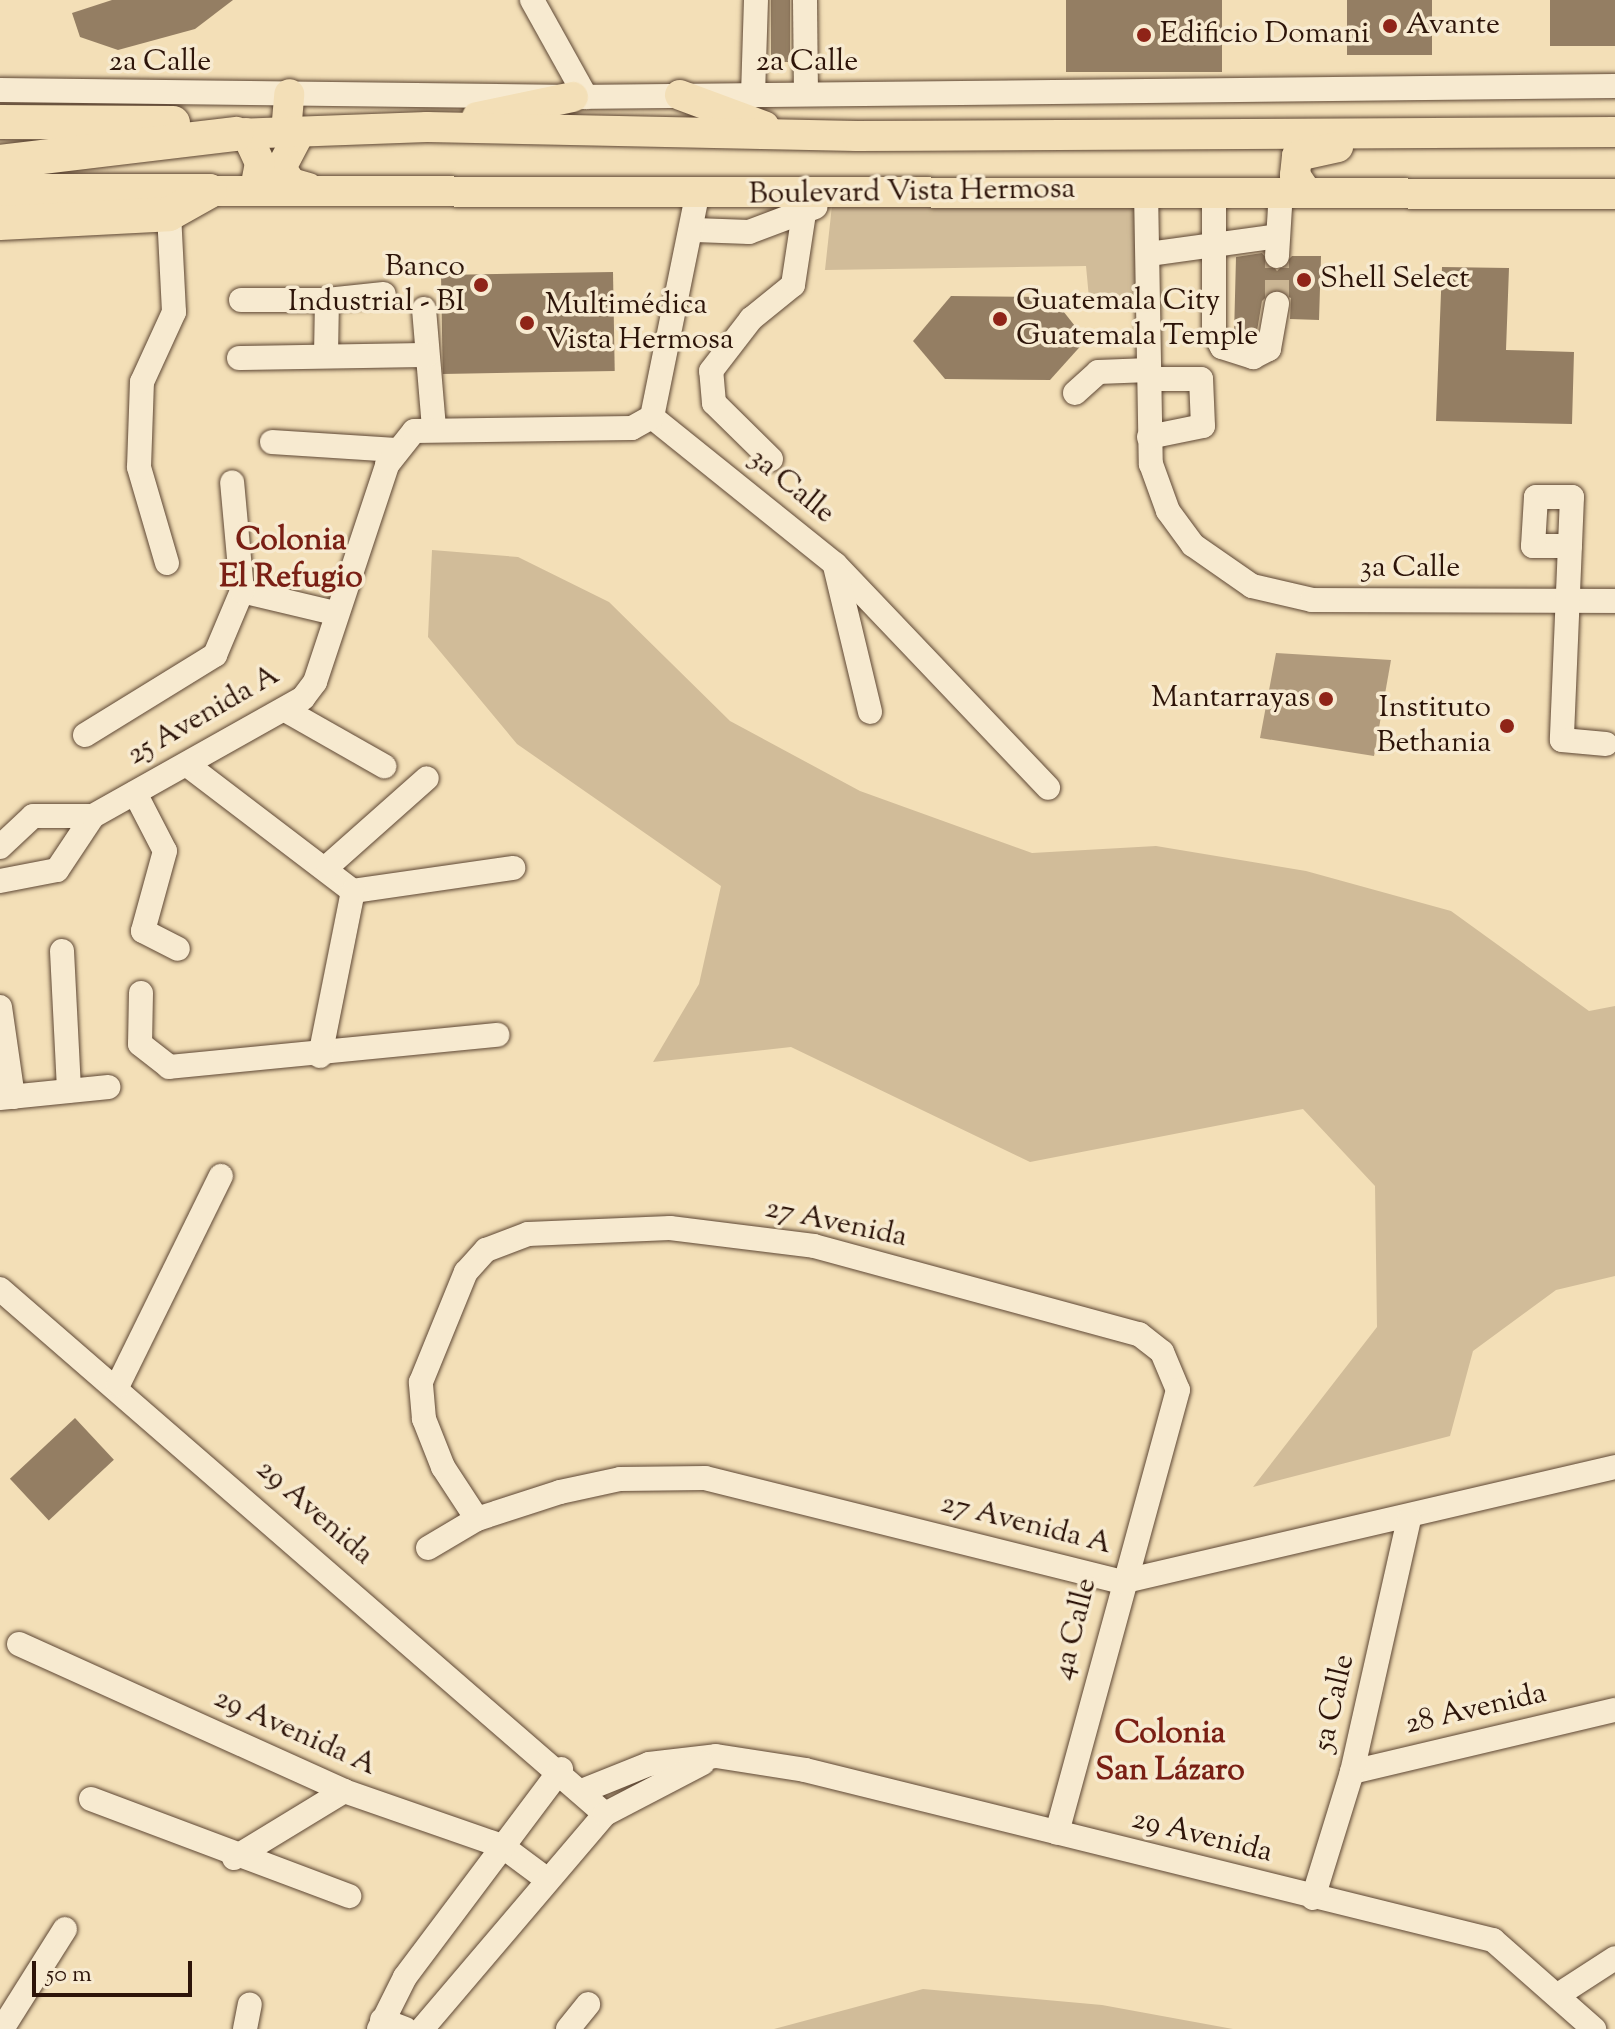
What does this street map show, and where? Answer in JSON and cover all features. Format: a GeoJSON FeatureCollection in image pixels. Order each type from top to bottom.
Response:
{"type":"FeatureCollection","features":[{"type":"Feature","properties":{"kind":"highway"},"geometry":{"type":"LineString","coordinates":[[0,122],[185,122],[241,133]]}},
{"type":"Feature","properties":{"kind":"highway"},"geometry":{"type":"LineString","coordinates":[[0,162],[241,133]]}},
{"type":"Feature","properties":{"kind":"highway"},"geometry":{"type":"LineString","coordinates":[[0,191],[210,191]]}},
{"type":"Feature","properties":{"kind":"highway"},"geometry":{"type":"LineString","coordinates":[[0,223],[169,214],[210,191]]}},
{"type":"Feature","properties":{"kind":"main road"},"geometry":{"type":"LineString","coordinates":[[289,94],[293,132],[281,168],[291,183],[308,188]]}},
{"type":"Feature","properties":{"kind":"main road"},"geometry":{"type":"LineString","coordinates":[[680,95],[789,135]]}},
{"type":"Feature","properties":{"kind":"main road"},"geometry":{"type":"LineString","coordinates":[[427,127],[580,97]]}},
{"type":"Feature","properties":{"kind":"main road","name":"Boulevard Vista Hermosa"},"geometry":{"type":"LineString","coordinates":[[241,133],[427,127],[789,135],[1615,132]]}},
{"type":"Feature","properties":{"kind":"main road"},"geometry":{"type":"LineString","coordinates":[[1293,190],[1294,162],[1317,147],[1521,143],[1558,132]]}},
{"type":"Feature","properties":{"kind":"main road"},"geometry":{"type":"LineString","coordinates":[[241,133],[260,163],[255,189]]}},
{"type":"Feature","properties":{"kind":"main road","name":"Boulevard Vista Hermosa"},"geometry":{"type":"LineString","coordinates":[[210,191],[308,188],[833,196],[1146,190],[1615,194]]}},
{"type":"Feature","properties":{"kind":"street"},"geometry":{"type":"LineString","coordinates":[[532,0],[580,97]]}},
{"type":"Feature","properties":{"kind":"street"},"geometry":{"type":"LineString","coordinates":[[753,95],[756,0]]}},
{"type":"Feature","properties":{"kind":"street"},"geometry":{"type":"LineString","coordinates":[[805,0],[806,94]]}},
{"type":"Feature","properties":{"kind":"street","name":"2a Calle"},"geometry":{"type":"LineString","coordinates":[[0,90],[580,97],[1615,86]]}},
{"type":"Feature","properties":{"kind":"street"},"geometry":{"type":"LineString","coordinates":[[1075,393],[1098,372],[1150,374],[1201,379],[1203,426],[1149,437],[1150,374],[1149,254],[1146,190]]}},
{"type":"Feature","properties":{"kind":"street"},"geometry":{"type":"LineString","coordinates":[[1149,254],[1212,243],[1277,246],[1293,190]]}},
{"type":"Feature","properties":{"kind":"street"},"geometry":{"type":"LineString","coordinates":[[1214,191],[1214,332],[1222,347],[1253,357],[1269,349],[1277,304]]}},
{"type":"Feature","properties":{"kind":"street"},"geometry":{"type":"LineString","coordinates":[[424,309],[427,355],[424,430],[632,428],[652,417],[695,230],[697,195]]}},
{"type":"Feature","properties":{"kind":"street"},"geometry":{"type":"LineString","coordinates":[[695,230],[749,232],[804,213],[833,196]]}},
{"type":"Feature","properties":{"kind":"street"},"geometry":{"type":"LineString","coordinates":[[771,459],[714,403],[711,371],[751,319],[793,285],[804,213]]}},
{"type":"Feature","properties":{"kind":"street"},"geometry":{"type":"LineString","coordinates":[[167,563],[144,500],[139,453],[142,382],[174,312],[169,214]]}},
{"type":"Feature","properties":{"kind":"street"},"geometry":{"type":"LineString","coordinates":[[241,300],[327,300],[384,294]]}},
{"type":"Feature","properties":{"kind":"street"},"geometry":{"type":"LineString","coordinates":[[326,356],[327,300]]}},
{"type":"Feature","properties":{"kind":"street"},"geometry":{"type":"LineString","coordinates":[[239,358],[427,355]]}},
{"type":"Feature","properties":{"kind":"street","name":"3a Calle"},"geometry":{"type":"LineString","coordinates":[[652,417],[835,564],[1048,788]]}},
{"type":"Feature","properties":{"kind":"street","name":"25 Avenida A"},"geometry":{"type":"LineString","coordinates":[[93,816],[190,767],[287,711],[315,682],[334,613],[396,450],[424,430]]}},
{"type":"Feature","properties":{"kind":"street","name":"3a Calle"},"geometry":{"type":"LineString","coordinates":[[1149,437],[1156,486],[1193,545],[1278,594],[1615,601]]}},
{"type":"Feature","properties":{"kind":"street"},"geometry":{"type":"LineString","coordinates":[[272,442],[396,450]]}},
{"type":"Feature","properties":{"kind":"street"},"geometry":{"type":"LineString","coordinates":[[85,735],[215,655],[242,591],[232,482]]}},
{"type":"Feature","properties":{"kind":"street"},"geometry":{"type":"LineString","coordinates":[[1570,546],[1564,601],[1562,740],[1606,744]]}},
{"type":"Feature","properties":{"kind":"street"},"geometry":{"type":"LineString","coordinates":[[835,564],[870,712]]}},
{"type":"Feature","properties":{"kind":"street"},"geometry":{"type":"LineString","coordinates":[[242,591],[334,613]]}},
{"type":"Feature","properties":{"kind":"street"},"geometry":{"type":"LineString","coordinates":[[287,711],[384,766]]}},
{"type":"Feature","properties":{"kind":"street"},"geometry":{"type":"LineString","coordinates":[[190,767],[328,866],[353,891]]}},
{"type":"Feature","properties":{"kind":"street"},"geometry":{"type":"LineString","coordinates":[[328,866],[427,778]]}},
{"type":"Feature","properties":{"kind":"street"},"geometry":{"type":"LineString","coordinates":[[135,793],[165,851],[143,931],[178,949]]}},
{"type":"Feature","properties":{"kind":"street"},"geometry":{"type":"LineString","coordinates":[[0,847],[33,816],[93,816]]}},
{"type":"Feature","properties":{"kind":"street"},"geometry":{"type":"LineString","coordinates":[[0,881],[57,870],[93,816]]}},
{"type":"Feature","properties":{"kind":"street"},"geometry":{"type":"LineString","coordinates":[[353,891],[513,868]]}},
{"type":"Feature","properties":{"kind":"street"},"geometry":{"type":"LineString","coordinates":[[320,1056],[353,891]]}},
{"type":"Feature","properties":{"kind":"street"},"geometry":{"type":"LineString","coordinates":[[62,951],[69,1091]]}},
{"type":"Feature","properties":{"kind":"street"},"geometry":{"type":"LineString","coordinates":[[141,993],[140,1044],[160,1064],[320,1056],[497,1035]]}},
{"type":"Feature","properties":{"kind":"street"},"geometry":{"type":"LineString","coordinates":[[0,1007],[6,1098],[108,1087]]}},
{"type":"Feature","properties":{"kind":"street"},"geometry":{"type":"LineString","coordinates":[[118,1385],[221,1176]]}},
{"type":"Feature","properties":{"kind":"street","name":"27 Avenida"},"geometry":{"type":"LineString","coordinates":[[477,1519],[443,1467],[424,1419],[421,1382],[466,1272],[486,1250],[528,1234],[670,1228],[814,1246],[1139,1334],[1162,1352]]}},
{"type":"Feature","properties":{"kind":"street","name":"29 Avenida"},"geometry":{"type":"LineString","coordinates":[[0,1289],[118,1385],[561,1769],[605,1814]]}},
{"type":"Feature","properties":{"kind":"street","name":"4a Calle"},"geometry":{"type":"LineString","coordinates":[[1057,1833],[1121,1582],[1178,1390],[1162,1352]]}},
{"type":"Feature","properties":{"kind":"street","name":"27 Avenida A"},"geometry":{"type":"LineString","coordinates":[[428,1548],[477,1519],[620,1479],[705,1478],[1121,1582],[1409,1519],[1615,1467]]}},
{"type":"Feature","properties":{"kind":"street","name":"5a Calle"},"geometry":{"type":"LineString","coordinates":[[1313,1898],[1352,1772],[1409,1519]]}},
{"type":"Feature","properties":{"kind":"street","name":"29 Avenida A"},"geometry":{"type":"LineString","coordinates":[[19,1644],[344,1791],[502,1846],[545,1878]]}},
{"type":"Feature","properties":{"kind":"street","name":"28 Avenida"},"geometry":{"type":"LineString","coordinates":[[1352,1772],[1615,1710]]}},
{"type":"Feature","properties":{"kind":"street"},"geometry":{"type":"LineString","coordinates":[[422,2029],[545,1878],[605,1814],[716,1756]]}},
{"type":"Feature","properties":{"kind":"street","name":"29 Avenida"},"geometry":{"type":"LineString","coordinates":[[582,1791],[649,1764],[716,1756],[765,1761],[1493,1940],[1561,1993],[1594,2029]]}},
{"type":"Feature","properties":{"kind":"street"},"geometry":{"type":"LineString","coordinates":[[405,2029],[381,2024],[502,1846],[561,1769]]}},
{"type":"Feature","properties":{"kind":"street"},"geometry":{"type":"LineString","coordinates":[[234,1858],[344,1791]]}},
{"type":"Feature","properties":{"kind":"street"},"geometry":{"type":"LineString","coordinates":[[91,1799],[234,1858],[349,1896]]}},
{"type":"Feature","properties":{"kind":"street"},"geometry":{"type":"LineString","coordinates":[[2,2029],[65,1929]]}},
{"type":"Feature","properties":{"kind":"street"},"geometry":{"type":"LineString","coordinates":[[1561,1993],[1615,1958]]}},
{"type":"Feature","properties":{"kind":"street"},"geometry":{"type":"LineString","coordinates":[[245,2029],[250,2004]]}},
{"type":"Feature","properties":{"kind":"street"},"geometry":{"type":"LineString","coordinates":[[568,2029],[588,2004]]}},
{"type":"Feature","properties":{"kind":"shaded area"},"geometry":{"type":"Polygon","coordinates":[[[1146,190],[1151,306],[1090,309],[1086,266],[825,270],[833,196],[1146,190]]]}},
{"type":"Feature","properties":{"kind":"shaded area"},"geometry":{"type":"Polygon","coordinates":[[[432,550],[518,557],[609,602],[730,721],[860,791],[1032,853],[1156,846],[1306,871],[1451,911],[1589,1011],[1615,1006],[1615,1276],[1556,1290],[1473,1351],[1450,1436],[1253,1487],[1377,1327],[1375,1186],[1303,1109],[1030,1162],[791,1047],[653,1062],[699,984],[721,886],[517,744],[428,637],[432,550]]]}},
{"type":"Feature","properties":{"kind":"shaded area","name":"Mantarrayas"},"geometry":{"type":"Polygon","coordinates":[[[1276,653],[1391,660],[1374,756],[1260,738],[1276,653]]]}},
{"type":"Feature","properties":{"kind":"shaded area"},"geometry":{"type":"Polygon","coordinates":[[[923,1989],[1102,2005],[1233,2029],[774,2029],[923,1989]]]}},
{"type":"Feature","properties":{"kind":"building"},"geometry":{"type":"Polygon","coordinates":[[[112,0],[233,0],[195,29],[118,50],[80,37],[72,13],[112,0]]]}},
{"type":"Feature","properties":{"kind":"building"},"geometry":{"type":"Polygon","coordinates":[[[771,0],[790,0],[790,62],[771,62],[771,0]]]}},
{"type":"Feature","properties":{"kind":"building","name":"Edificio Domani"},"geometry":{"type":"Polygon","coordinates":[[[1066,0],[1222,0],[1222,72],[1066,72],[1066,0]]]}},
{"type":"Feature","properties":{"kind":"building","name":"Avante"},"geometry":{"type":"Polygon","coordinates":[[[1347,0],[1432,0],[1432,55],[1347,55],[1347,0]]]}},
{"type":"Feature","properties":{"kind":"building"},"geometry":{"type":"Polygon","coordinates":[[[1550,0],[1615,0],[1615,46],[1550,46],[1550,0]]]}},
{"type":"Feature","properties":{"kind":"building"},"geometry":{"type":"Polygon","coordinates":[[[1262,253],[1277,271],[1292,256],[1321,256],[1319,320],[1290,319],[1291,298],[1273,290],[1262,301],[1256,337],[1234,335],[1236,257],[1262,253]]]}},
{"type":"Feature","properties":{"kind":"building"},"geometry":{"type":"Polygon","coordinates":[[[1442,267],[1509,268],[1506,350],[1574,352],[1572,424],[1436,421],[1442,267]]]}},
{"type":"Feature","properties":{"kind":"building","name":"Multimédica Vista Hermosa"},"geometry":{"type":"Polygon","coordinates":[[[613,272],[615,371],[443,374],[441,275],[613,272]]]}},
{"type":"Feature","properties":{"kind":"building","name":"Guatemala City Guatemala Temple"},"geometry":{"type":"Polygon","coordinates":[[[951,296],[1052,297],[1086,340],[1050,380],[945,379],[913,341],[951,296]]]}},
{"type":"Feature","properties":{"kind":"building"},"geometry":{"type":"Polygon","coordinates":[[[75,1418],[114,1460],[49,1520],[10,1479],[75,1418]]]}},
{"type":"Feature","properties":{"kind":"tunnel"},"geometry":{"type":"LineString","coordinates":[[1277,256],[1277,304]]}},
{"type":"Feature","properties":{"kind":"place","name":"Avante"},"geometry":{"type":"Point","coordinates":[1390,26]}},
{"type":"Feature","properties":{"kind":"place","name":"Edificio Domani"},"geometry":{"type":"Point","coordinates":[1144,35]}},
{"type":"Feature","properties":{"kind":"place","name":"Shell Select"},"geometry":{"type":"Point","coordinates":[1304,280]}},
{"type":"Feature","properties":{"kind":"place","name":"Banco Industrial - BI"},"geometry":{"type":"Point","coordinates":[481,285]}},
{"type":"Feature","properties":{"kind":"place","name":"Guatemala City Guatemala Temple"},"geometry":{"type":"Point","coordinates":[1000,319]}},
{"type":"Feature","properties":{"kind":"place","name":"Multimédica Vista Hermosa"},"geometry":{"type":"Point","coordinates":[527,323]}},
{"type":"Feature","properties":{"kind":"place","name":"Mantarrayas"},"geometry":{"type":"Point","coordinates":[1326,699]}},
{"type":"Feature","properties":{"kind":"place","name":"Instituto Bethania"},"geometry":{"type":"Point","coordinates":[1507,726]}},
{"type":"Feature","properties":{"kind":"district","name":"Colonia El Refugio"},"geometry":{"type":"Point","coordinates":[291,560]}},
{"type":"Feature","properties":{"kind":"district","name":"Colonia San Lázaro"},"geometry":{"type":"Point","coordinates":[1170,1754]}}]}
